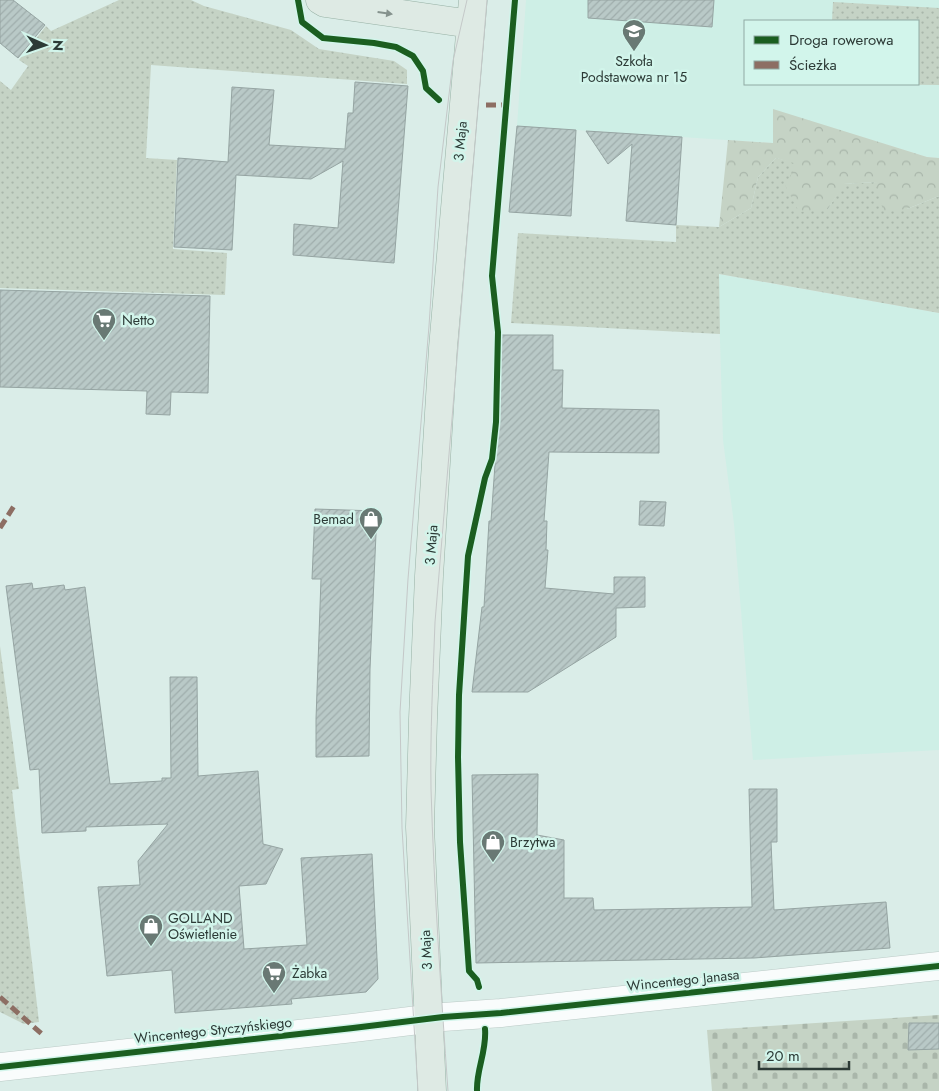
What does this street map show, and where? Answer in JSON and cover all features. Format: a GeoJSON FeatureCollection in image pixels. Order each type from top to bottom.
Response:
{"type":"FeatureCollection","features":[{"type":"Feature","properties":{"kind":"main road"},"geometry":{"type":"LineString","coordinates":[[320,0],[325,3],[472,12]]}},
{"type":"Feature","properties":{"kind":"main road","name":"3 Maja"},"geometry":{"type":"LineString","coordinates":[[432,1091],[420,827],[428,586],[443,348],[472,12]]}},
{"type":"Feature","properties":{"kind":"street","name":"Wincentego Janasa"},"geometry":{"type":"LineString","coordinates":[[429,1019],[939,966]]}},
{"type":"Feature","properties":{"kind":"street","name":"Wincentego Styczyńskiego"},"geometry":{"type":"LineString","coordinates":[[0,1067],[429,1019]]}},
{"type":"Feature","properties":{"kind":"shaded area","name":"Szkoła Podstawowa nr 15"},"geometry":{"type":"Polygon","coordinates":[[[526,0],[939,0],[939,158],[927,157],[773,110],[773,143],[517,126],[526,0]]]}},
{"type":"Feature","properties":{"kind":"shaded area"},"geometry":{"type":"Polygon","coordinates":[[[718,274],[939,313],[939,750],[753,760],[734,524],[723,440],[718,274]]]}},
{"type":"Feature","properties":{"kind":"green space"},"geometry":{"type":"Polygon","coordinates":[[[119,0],[191,0],[204,6],[291,30],[319,49],[394,61],[407,70],[407,84],[151,65],[146,158],[177,160],[173,249],[227,253],[225,295],[0,288],[0,81],[11,90],[28,66],[19,60],[46,26],[51,31],[119,0]]]}},
{"type":"Feature","properties":{"kind":"green space"},"geometry":{"type":"Polygon","coordinates":[[[833,2],[939,8],[939,85],[919,85],[919,20],[832,20],[833,2]]]}},
{"type":"Feature","properties":{"kind":"green space"},"geometry":{"type":"Polygon","coordinates":[[[773,109],[927,157],[939,158],[939,196],[907,209],[883,211],[876,182],[844,184],[828,209],[799,212],[785,185],[797,164],[776,158],[758,177],[751,208],[719,227],[728,140],[773,143],[773,109]]]}},
{"type":"Feature","properties":{"kind":"green space"},"geometry":{"type":"Polygon","coordinates":[[[776,158],[798,163],[828,209],[843,184],[876,182],[907,209],[939,196],[939,313],[719,274],[720,334],[511,323],[518,233],[676,242],[676,225],[719,227],[751,208],[758,177],[776,158]]]}},
{"type":"Feature","properties":{"kind":"green space"},"geometry":{"type":"Polygon","coordinates":[[[0,646],[19,789],[12,790],[39,1022],[24,1024],[0,1012],[0,646]]]}},
{"type":"Feature","properties":{"kind":"green space"},"geometry":{"type":"Polygon","coordinates":[[[939,1015],[939,1091],[712,1091],[707,1030],[939,1015]]]}},
{"type":"Feature","properties":{"kind":"building"},"geometry":{"type":"Polygon","coordinates":[[[0,0],[13,0],[45,25],[18,58],[0,43],[0,0]]]}},
{"type":"Feature","properties":{"kind":"building"},"geometry":{"type":"Polygon","coordinates":[[[588,0],[714,0],[712,27],[588,18],[588,0]]]}},
{"type":"Feature","properties":{"kind":"building"},"geometry":{"type":"Polygon","coordinates":[[[355,82],[408,86],[394,263],[293,255],[294,224],[338,228],[343,161],[311,179],[236,175],[232,250],[174,247],[178,158],[228,162],[232,87],[274,90],[269,145],[345,149],[348,113],[353,113],[355,82]]]}},
{"type":"Feature","properties":{"kind":"building"},"geometry":{"type":"Polygon","coordinates":[[[517,126],[576,130],[571,216],[509,212],[517,126]]]}},
{"type":"Feature","properties":{"kind":"building"},"geometry":{"type":"Polygon","coordinates":[[[586,131],[682,137],[676,225],[626,221],[632,144],[608,164],[586,131]]]}},
{"type":"Feature","properties":{"kind":"building","name":"Netto"},"geometry":{"type":"Polygon","coordinates":[[[0,290],[210,296],[208,393],[171,392],[170,415],[146,414],[147,391],[0,387],[0,290]]]}},
{"type":"Feature","properties":{"kind":"building"},"geometry":{"type":"Polygon","coordinates":[[[500,335],[553,335],[553,370],[563,370],[562,408],[659,410],[659,453],[549,452],[544,521],[547,521],[546,550],[548,550],[545,588],[614,594],[614,577],[645,577],[645,607],[616,608],[616,637],[528,692],[472,692],[482,607],[484,607],[489,521],[491,521],[498,422],[500,335]]]}},
{"type":"Feature","properties":{"kind":"building"},"geometry":{"type":"Polygon","coordinates":[[[640,501],[666,502],[664,526],[639,525],[640,501]]]}},
{"type":"Feature","properties":{"kind":"building"},"geometry":{"type":"Polygon","coordinates":[[[315,509],[377,511],[370,669],[369,756],[316,757],[321,579],[312,579],[315,509]]]}},
{"type":"Feature","properties":{"kind":"building"},"geometry":{"type":"Polygon","coordinates":[[[32,583],[33,589],[64,585],[65,590],[85,587],[110,784],[162,781],[162,778],[171,778],[170,677],[197,677],[198,776],[258,771],[263,844],[283,849],[266,884],[239,886],[244,949],[307,945],[301,858],[372,854],[378,979],[366,992],[291,999],[292,1004],[175,1013],[172,970],[107,976],[98,887],[140,885],[138,861],[168,824],[86,827],[86,831],[42,833],[39,769],[30,770],[6,586],[32,583]]]}},
{"type":"Feature","properties":{"kind":"building"},"geometry":{"type":"Polygon","coordinates":[[[538,774],[537,835],[564,840],[564,898],[593,898],[594,910],[752,907],[749,789],[777,789],[777,842],[771,842],[774,910],[886,902],[890,948],[754,958],[476,963],[472,775],[538,774]]]}},
{"type":"Feature","properties":{"kind":"building"},"geometry":{"type":"Polygon","coordinates":[[[909,1023],[939,1023],[939,1049],[908,1050],[909,1023]]]}},
{"type":"Feature","properties":{"kind":"tram line"},"geometry":{"type":"LineString","coordinates":[[418,1091],[402,828],[400,712],[408,579],[429,326],[438,187],[453,61],[467,0]]}},
{"type":"Feature","properties":{"kind":"tram line"},"geometry":{"type":"LineString","coordinates":[[448,1091],[432,827],[431,726],[435,622],[487,0]]}},
{"type":"Feature","properties":{"kind":"marked path"},"geometry":{"type":"LineString","coordinates":[[486,105],[506,105]]}},
{"type":"Feature","properties":{"kind":"marked path"},"geometry":{"type":"LineString","coordinates":[[0,528],[14,506]]}},
{"type":"Feature","properties":{"kind":"marked path"},"geometry":{"type":"LineString","coordinates":[[0,997],[43,1035]]}},
{"type":"Feature","properties":{"kind":"cycle path"},"geometry":{"type":"LineString","coordinates":[[298,0],[302,22],[323,38],[396,47],[413,56],[423,71],[426,88],[439,100]]}},
{"type":"Feature","properties":{"kind":"cycle path"},"geometry":{"type":"LineString","coordinates":[[479,987],[477,980],[469,971],[460,842],[459,695],[468,556],[485,478],[492,459],[496,422],[498,332],[492,276],[515,0]]}},
{"type":"Feature","properties":{"kind":"cycle path"},"geometry":{"type":"LineString","coordinates":[[0,1067],[443,1017],[501,1013],[939,966]]}},
{"type":"Feature","properties":{"kind":"cycle path"},"geometry":{"type":"LineString","coordinates":[[477,1091],[485,1029]]}},
{"type":"Feature","properties":{"kind":"place","name":"Szkoła Podstawowa nr 15"},"geometry":{"type":"Point","coordinates":[634,52]}},
{"type":"Feature","properties":{"kind":"place","name":"Netto"},"geometry":{"type":"Point","coordinates":[104,341]}},
{"type":"Feature","properties":{"kind":"place","name":"Bemad"},"geometry":{"type":"Point","coordinates":[371,540]}},
{"type":"Feature","properties":{"kind":"place","name":"Brzytwa"},"geometry":{"type":"Point","coordinates":[493,863]}},
{"type":"Feature","properties":{"kind":"place","name":"GOLLAND Oświetlenie"},"geometry":{"type":"Point","coordinates":[151,947]}},
{"type":"Feature","properties":{"kind":"place","name":"Żabka"},"geometry":{"type":"Point","coordinates":[274,994]}}]}
